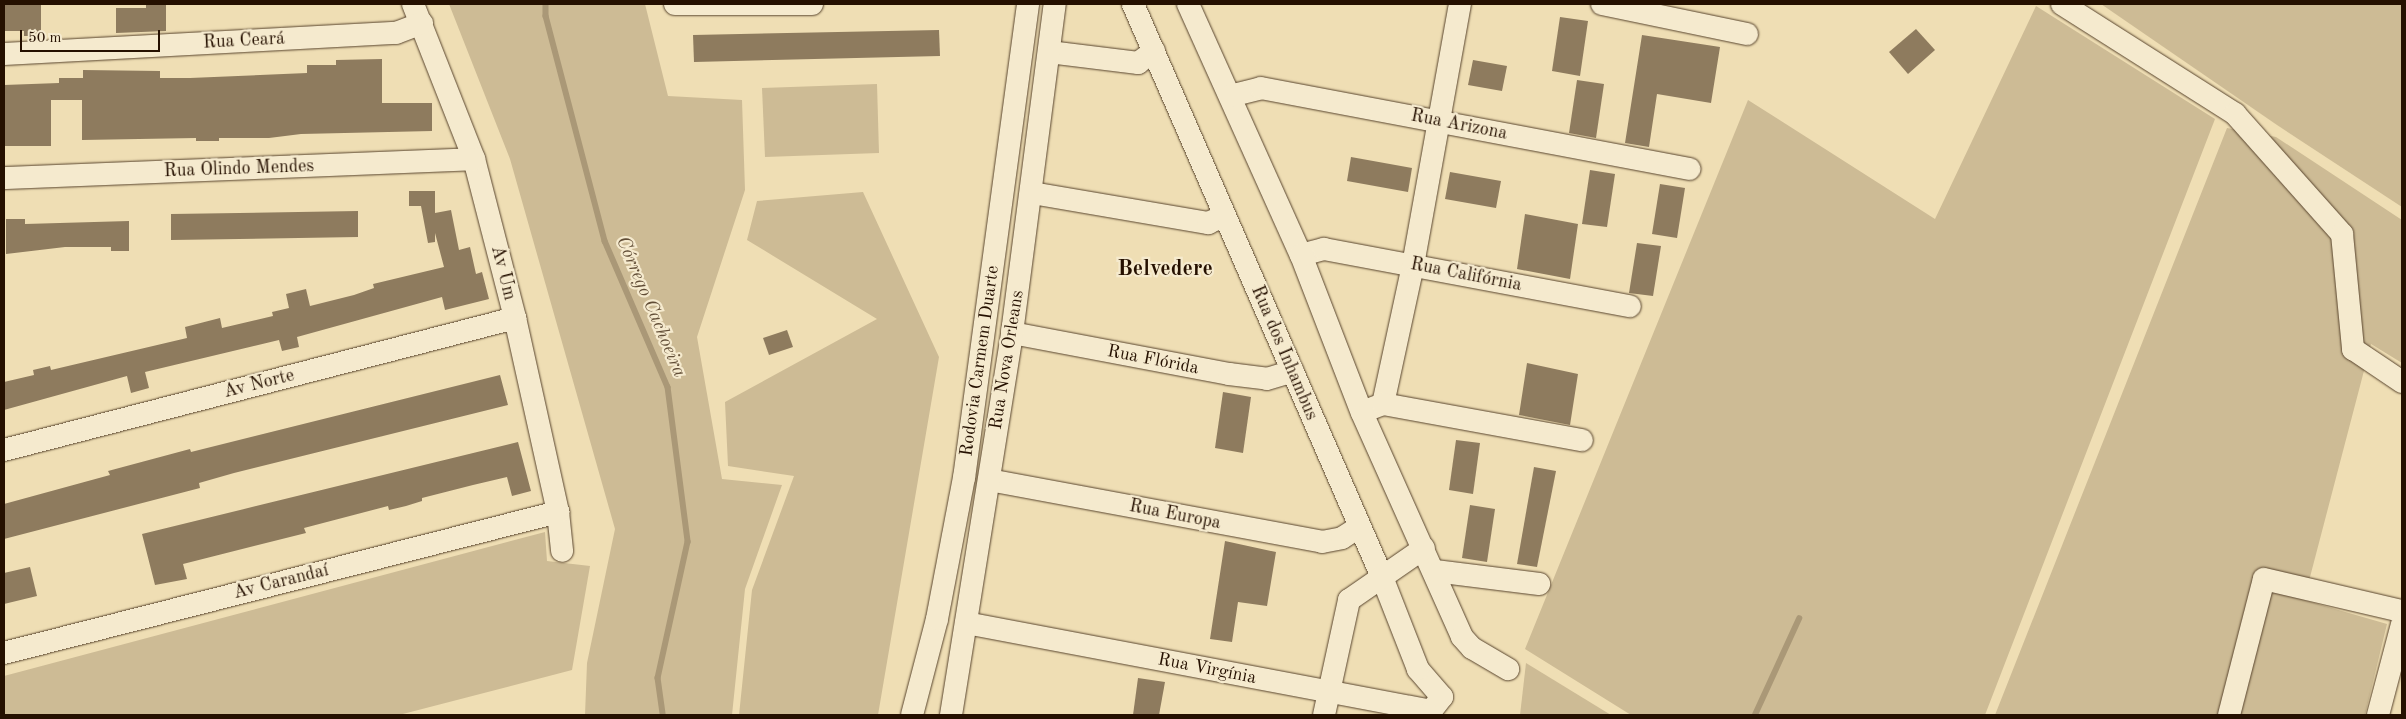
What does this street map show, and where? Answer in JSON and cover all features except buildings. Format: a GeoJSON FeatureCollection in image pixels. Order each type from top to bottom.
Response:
{"type":"FeatureCollection","features":[{"type":"Feature","properties":{"kind":"street"},"geometry":{"type":"LineString","coordinates":[[675,4],[812,4]]}},
{"type":"Feature","properties":{"kind":"street","name":"Rodovia Carmem Duarte"},"geometry":{"type":"LineString","coordinates":[[912,715],[937,619],[964,478],[1028,4]]}},
{"type":"Feature","properties":{"kind":"street","name":"Rua Nova Orleans"},"geometry":{"type":"LineString","coordinates":[[951,715],[1012,333],[1032,193],[1055,4]]}},
{"type":"Feature","properties":{"kind":"street","name":"Rua dos Inhambus"},"geometry":{"type":"LineString","coordinates":[[1133,4],[1382,577],[1418,669],[1442,698]]}},
{"type":"Feature","properties":{"kind":"street"},"geometry":{"type":"LineString","coordinates":[[1188,4],[1301,255],[1362,413],[1435,571],[1462,637],[1472,648],[1508,669]]}},
{"type":"Feature","properties":{"kind":"street"},"geometry":{"type":"LineString","coordinates":[[1383,404],[1413,265],[1460,4]]}},
{"type":"Feature","properties":{"kind":"street"},"geometry":{"type":"LineString","coordinates":[[1602,4],[1747,34]]}},
{"type":"Feature","properties":{"kind":"street"},"geometry":{"type":"LineString","coordinates":[[2062,4],[2235,114],[2342,234],[2352,349],[2402,382]]}},
{"type":"Feature","properties":{"kind":"street","name":"Rua Ceará"},"geometry":{"type":"LineString","coordinates":[[4,54],[396,33],[418,13]]}},
{"type":"Feature","properties":{"kind":"street","name":"Av Um"},"geometry":{"type":"LineString","coordinates":[[418,13],[474,159],[514,318],[558,512],[562,551]]}},
{"type":"Feature","properties":{"kind":"street"},"geometry":{"type":"LineString","coordinates":[[1049,52],[1138,63],[1154,52]]}},
{"type":"Feature","properties":{"kind":"street","name":"Rua Arizona"},"geometry":{"type":"LineString","coordinates":[[1230,96],[1261,88],[1689,169]]}},
{"type":"Feature","properties":{"kind":"street","name":"Rua Olindo Mendes"},"geometry":{"type":"LineString","coordinates":[[4,178],[474,159]]}},
{"type":"Feature","properties":{"kind":"street"},"geometry":{"type":"LineString","coordinates":[[1032,193],[1208,223],[1224,216]]}},
{"type":"Feature","properties":{"kind":"street","name":"Rua Califórnia"},"geometry":{"type":"LineString","coordinates":[[1301,255],[1324,249],[1630,306]]}},
{"type":"Feature","properties":{"kind":"street","name":"Av Norte"},"geometry":{"type":"LineString","coordinates":[[4,450],[514,318]]}},
{"type":"Feature","properties":{"kind":"street","name":"Rua Flórida"},"geometry":{"type":"LineString","coordinates":[[1012,333],[1229,374],[1267,379],[1292,371]]}},
{"type":"Feature","properties":{"kind":"street"},"geometry":{"type":"LineString","coordinates":[[1362,413],[1383,404],[1582,440]]}},
{"type":"Feature","properties":{"kind":"street","name":"Rua Europa"},"geometry":{"type":"LineString","coordinates":[[989,480],[1322,542],[1342,538],[1359,527]]}},
{"type":"Feature","properties":{"kind":"street","name":"Av Carandaí"},"geometry":{"type":"LineString","coordinates":[[4,653],[558,512]]}},
{"type":"Feature","properties":{"kind":"street"},"geometry":{"type":"LineString","coordinates":[[1324,715],[1349,600],[1424,548]]}},
{"type":"Feature","properties":{"kind":"street"},"geometry":{"type":"LineString","coordinates":[[1435,571],[1539,584]]}},
{"type":"Feature","properties":{"kind":"street"},"geometry":{"type":"LineString","coordinates":[[2229,715],[2264,579],[2402,611]]}},
{"type":"Feature","properties":{"kind":"street","name":"Rua Virgínia"},"geometry":{"type":"LineString","coordinates":[[966,623],[1431,711],[1442,698]]}},
{"type":"Feature","properties":{"kind":"street"},"geometry":{"type":"LineString","coordinates":[[2378,715],[2402,624]]}},
{"type":"Feature","properties":{"kind":"shaded area"},"geometry":{"type":"Polygon","coordinates":[[[449,4],[645,4],[668,96],[742,100],[745,190],[697,337],[722,479],[782,485],[745,589],[732,715],[585,715],[587,663],[615,529],[510,159],[449,4]]]}},
{"type":"Feature","properties":{"kind":"shaded area"},"geometry":{"type":"Polygon","coordinates":[[[2101,4],[2402,4],[2402,207],[2277,125],[2101,4]]]}},
{"type":"Feature","properties":{"kind":"shaded area"},"geometry":{"type":"Polygon","coordinates":[[[2036,6],[2215,119],[1985,715],[1631,715],[1525,649],[1748,100],[1935,219],[2036,6]]]}},
{"type":"Feature","properties":{"kind":"shaded area"},"geometry":{"type":"Polygon","coordinates":[[[877,84],[879,153],[765,157],[762,88],[877,84]]]}},
{"type":"Feature","properties":{"kind":"shaded area"},"geometry":{"type":"Polygon","coordinates":[[[2227,128],[2276,137],[2402,220],[2402,363],[2371,344],[2304,600],[2387,624],[2365,715],[1995,715],[2227,128]]]}},
{"type":"Feature","properties":{"kind":"shaded area"},"geometry":{"type":"Polygon","coordinates":[[[863,192],[939,357],[878,715],[739,715],[752,590],[794,476],[728,466],[725,402],[877,319],[747,240],[757,201],[863,192]]]}},
{"type":"Feature","properties":{"kind":"shaded area"},"geometry":{"type":"Polygon","coordinates":[[[545,532],[547,561],[590,566],[572,670],[399,715],[4,715],[4,676],[545,532]]]}},
{"type":"Feature","properties":{"kind":"shaded area"},"geometry":{"type":"Polygon","coordinates":[[[1526,663],[1611,715],[1520,715],[1526,663]]]}},
{"type":"Feature","properties":{"kind":"waterway","name":"Córrego Cachoeira"},"geometry":{"type":"LineString","coordinates":[[546,4],[546,16],[605,241],[668,387],[688,542],[658,678],[663,715]]}},
{"type":"Feature","properties":{"kind":"waterway"},"geometry":{"type":"LineString","coordinates":[[1755,715],[1799,619]]}},
{"type":"Feature","properties":{"kind":"district","name":"Belvedere"},"geometry":{"type":"Point","coordinates":[1165,270]}}]}
